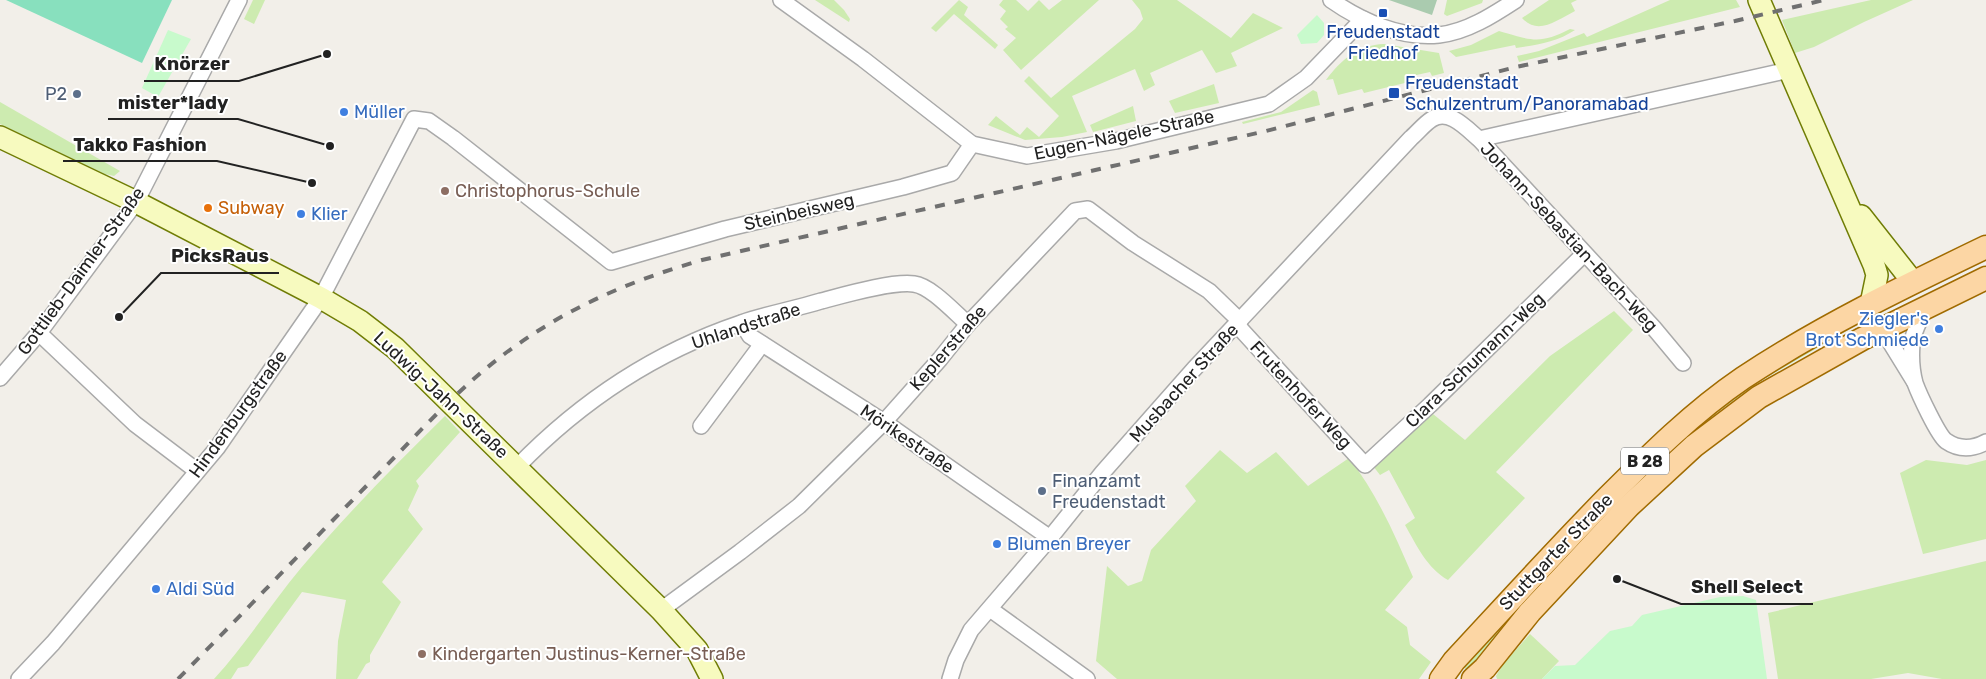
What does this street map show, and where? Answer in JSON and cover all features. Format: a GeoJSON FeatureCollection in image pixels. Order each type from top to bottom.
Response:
{"type":"FeatureCollection","features":[{"type":"Feature","properties":{"kind":"main road","name":"Stuttgarter Straße"},"geometry":{"type":"LineString","coordinates":[[1441,679],[1453,670],[1572,534],[1652,454],[1693,417],[1743,379],[1813,335],[1913,282],[1986,247]]}},
{"type":"Feature","properties":{"kind":"main road","name":"Stuttgarter Straße"},"geometry":{"type":"LineString","coordinates":[[1481,675],[1530,612],[1629,506],[1694,446],[1759,397],[1882,329],[1986,278]]}},
{"type":"Feature","properties":{"kind":"main road"},"geometry":{"type":"LineString","coordinates":[[1913,282],[1925,308]]}},
{"type":"Feature","properties":{"kind":"main road"},"geometry":{"type":"LineString","coordinates":[[1871,304],[1882,329]]}},
{"type":"Feature","properties":{"kind":"street","name":"Gottlieb-Daimler-Straße"},"geometry":{"type":"LineString","coordinates":[[0,378],[39,333],[136,202],[239,0]]}},
{"type":"Feature","properties":{"kind":"street","name":"Eugen-Nägele-Straße"},"geometry":{"type":"LineString","coordinates":[[781,0],[863,59],[972,144],[1027,156],[1116,141],[1270,104],[1306,78],[1363,19]]}},
{"type":"Feature","properties":{"kind":"street"},"geometry":{"type":"LineString","coordinates":[[1331,0],[1376,25],[1410,33],[1439,35],[1472,26],[1516,0]]}},
{"type":"Feature","properties":{"kind":"street"},"geometry":{"type":"LineString","coordinates":[[1759,0],[1877,275],[1871,304]]}},
{"type":"Feature","properties":{"kind":"street"},"geometry":{"type":"LineString","coordinates":[[1480,139],[1790,70]]}},
{"type":"Feature","properties":{"kind":"street","name":"Johann-Sebastian-Bach-Weg"},"geometry":{"type":"LineString","coordinates":[[1449,117],[1459,121],[1480,139],[1653,327],[1683,363]]}},
{"type":"Feature","properties":{"kind":"street","name":"Musbacher Straße"},"geometry":{"type":"LineString","coordinates":[[950,679],[956,660],[971,630],[1148,421],[1411,138],[1433,118],[1449,117]]}},
{"type":"Feature","properties":{"kind":"street","name":"Hindenburgstraße"},"geometry":{"type":"LineString","coordinates":[[18,679],[53,643],[217,448],[321,298],[414,119],[429,121],[611,262]]}},
{"type":"Feature","properties":{"kind":"street","name":"Ludwig-Jahn-Straße"},"geometry":{"type":"LineString","coordinates":[[0,137],[136,202],[321,298],[360,321],[395,348],[661,610],[697,650],[712,679]]}},
{"type":"Feature","properties":{"kind":"street","name":"Steinbeisweg"},"geometry":{"type":"LineString","coordinates":[[611,262],[725,229],[903,187],[952,173],[972,144]]}},
{"type":"Feature","properties":{"kind":"street"},"geometry":{"type":"LineString","coordinates":[[1844,196],[1913,282]]}},
{"type":"Feature","properties":{"kind":"street","name":"Keplerstraße"},"geometry":{"type":"LineString","coordinates":[[661,610],[799,506],[884,422],[940,359],[968,324],[1075,211],[1088,209],[1132,243],[1209,291],[1238,323]]}},
{"type":"Feature","properties":{"kind":"street","name":"Clara-Schumann-Weg"},"geometry":{"type":"LineString","coordinates":[[1365,465],[1584,254]]}},
{"type":"Feature","properties":{"kind":"street","name":"Uhlandstraße"},"geometry":{"type":"LineString","coordinates":[[517,467],[537,446],[584,405],[638,369],[680,348],[742,323],[848,294],[901,284],[915,284],[925,288],[968,324]]}},
{"type":"Feature","properties":{"kind":"street"},"geometry":{"type":"LineString","coordinates":[[1915,383],[1912,341],[1925,308]]}},
{"type":"Feature","properties":{"kind":"street","name":"Mörikestraße"},"geometry":{"type":"LineString","coordinates":[[742,323],[750,336],[884,422],[1050,538]]}},
{"type":"Feature","properties":{"kind":"street","name":"Frutenhofer Weg"},"geometry":{"type":"LineString","coordinates":[[1238,323],[1365,465]]}},
{"type":"Feature","properties":{"kind":"street"},"geometry":{"type":"LineString","coordinates":[[1882,329],[1915,383],[1930,418],[1945,441],[1960,448],[1975,447],[1986,442]]}},
{"type":"Feature","properties":{"kind":"street"},"geometry":{"type":"LineString","coordinates":[[39,333],[135,424],[197,471]]}},
{"type":"Feature","properties":{"kind":"street"},"geometry":{"type":"LineString","coordinates":[[701,426],[762,344]]}},
{"type":"Feature","properties":{"kind":"street"},"geometry":{"type":"LineString","coordinates":[[990,609],[1087,679]]}},
{"type":"Feature","properties":{"kind":"green space"},"geometry":{"type":"Polygon","coordinates":[[[6,0],[172,0],[142,63],[6,0]]]}},
{"type":"Feature","properties":{"kind":"green space"},"geometry":{"type":"Polygon","coordinates":[[[253,0],[265,0],[254,24],[244,19],[253,0]]]}},
{"type":"Feature","properties":{"kind":"green space"},"geometry":{"type":"Polygon","coordinates":[[[815,0],[834,0],[844,10],[850,19],[849,22],[815,0]]]}},
{"type":"Feature","properties":{"kind":"green space"},"geometry":{"type":"Polygon","coordinates":[[[959,0],[968,7],[964,15],[998,45],[995,49],[954,14],[936,32],[931,28],[959,0]]]}},
{"type":"Feature","properties":{"kind":"green space"},"geometry":{"type":"Polygon","coordinates":[[[1003,0],[1016,0],[1028,11],[1039,0],[1049,10],[1062,0],[1099,0],[1021,70],[1003,50],[1016,38],[1005,29],[1008,27],[1000,19],[1006,11],[999,5],[1003,0]]]}},
{"type":"Feature","properties":{"kind":"green space"},"geometry":{"type":"Polygon","coordinates":[[[1132,0],[1177,0],[1231,38],[1253,13],[1283,28],[1231,53],[1237,66],[1216,73],[1202,50],[1150,73],[1155,85],[1144,91],[1135,69],[1072,96],[1087,132],[1062,137],[1025,140],[988,125],[996,116],[1020,135],[1027,127],[1039,137],[1059,116],[1024,81],[1029,76],[1051,98],[1135,29],[1143,19],[1140,10],[1132,0]]]}},
{"type":"Feature","properties":{"kind":"green space"},"geometry":{"type":"Polygon","coordinates":[[[1389,0],[1437,0],[1432,15],[1389,0]]]}},
{"type":"Feature","properties":{"kind":"green space"},"geometry":{"type":"Polygon","coordinates":[[[1447,0],[1483,0],[1482,3],[1447,16],[1444,14],[1447,0]]]}},
{"type":"Feature","properties":{"kind":"green space"},"geometry":{"type":"Polygon","coordinates":[[[1549,0],[1577,0],[1571,3],[1575,11],[1555,22],[1541,26],[1534,26],[1522,18],[1549,0]]]}},
{"type":"Feature","properties":{"kind":"green space"},"geometry":{"type":"Polygon","coordinates":[[[1670,0],[1736,0],[1740,7],[1519,62],[1517,56],[1539,51],[1584,33],[1587,37],[1670,0]]]}},
{"type":"Feature","properties":{"kind":"green space"},"geometry":{"type":"Polygon","coordinates":[[[1871,0],[1913,0],[1814,47],[1795,53],[1782,20],[1871,0]]]}},
{"type":"Feature","properties":{"kind":"green space"},"geometry":{"type":"Polygon","coordinates":[[[1317,15],[1324,23],[1324,35],[1317,43],[1301,44],[1297,35],[1317,15]]]}},
{"type":"Feature","properties":{"kind":"green space"},"geometry":{"type":"Polygon","coordinates":[[[1570,29],[1575,30],[1554,40],[1532,46],[1516,48],[1515,45],[1456,57],[1449,51],[1471,45],[1499,31],[1527,39],[1543,39],[1570,29]]]}},
{"type":"Feature","properties":{"kind":"green space"},"geometry":{"type":"Polygon","coordinates":[[[168,30],[191,39],[158,97],[142,88],[168,30]]]}},
{"type":"Feature","properties":{"kind":"green space"},"geometry":{"type":"Polygon","coordinates":[[[1384,44],[1439,53],[1444,73],[1432,76],[1430,72],[1412,76],[1413,81],[1364,93],[1362,89],[1338,95],[1333,79],[1326,80],[1338,66],[1351,55],[1366,47],[1384,44]]]}},
{"type":"Feature","properties":{"kind":"green space"},"geometry":{"type":"Polygon","coordinates":[[[1214,84],[1219,103],[1175,113],[1169,101],[1214,84]]]}},
{"type":"Feature","properties":{"kind":"green space"},"geometry":{"type":"Polygon","coordinates":[[[1313,90],[1317,92],[1320,105],[1243,124],[1242,122],[1281,112],[1313,90]]]}},
{"type":"Feature","properties":{"kind":"green space"},"geometry":{"type":"Polygon","coordinates":[[[0,102],[120,171],[114,176],[105,174],[0,124],[0,102]]]}},
{"type":"Feature","properties":{"kind":"green space"},"geometry":{"type":"Polygon","coordinates":[[[1133,106],[1136,121],[1093,132],[1090,125],[1133,106]]]}},
{"type":"Feature","properties":{"kind":"green space"},"geometry":{"type":"Polygon","coordinates":[[[1614,311],[1633,330],[1496,472],[1525,498],[1448,580],[1428,563],[1405,525],[1415,518],[1389,470],[1380,475],[1373,466],[1433,414],[1465,440],[1550,356],[1614,311]]]}},
{"type":"Feature","properties":{"kind":"green space"},"geometry":{"type":"Polygon","coordinates":[[[1853,326],[1761,381],[1718,412],[1672,454],[1548,582],[1543,579],[1646,472],[1717,410],[1774,371],[1853,326]]]}},
{"type":"Feature","properties":{"kind":"green space"},"geometry":{"type":"Polygon","coordinates":[[[445,416],[460,432],[416,481],[419,486],[408,510],[423,529],[382,582],[401,602],[370,655],[370,662],[366,664],[357,679],[336,679],[338,641],[346,600],[302,592],[248,666],[238,668],[231,679],[214,679],[318,548],[445,416]]]}},
{"type":"Feature","properties":{"kind":"green space"},"geometry":{"type":"Polygon","coordinates":[[[1220,450],[1247,473],[1276,452],[1308,486],[1349,458],[1377,500],[1413,577],[1385,610],[1407,627],[1410,645],[1431,662],[1419,679],[1117,679],[1096,661],[1107,566],[1128,586],[1142,581],[1151,550],[1196,501],[1185,486],[1220,450]]]}},
{"type":"Feature","properties":{"kind":"green space"},"geometry":{"type":"Polygon","coordinates":[[[1926,460],[1967,465],[1986,460],[1986,539],[1923,554],[1900,473],[1926,460]]]}},
{"type":"Feature","properties":{"kind":"green space"},"geometry":{"type":"Polygon","coordinates":[[[1986,561],[1986,679],[1942,679],[1908,673],[1871,679],[1778,679],[1768,613],[1986,561]]]}},
{"type":"Feature","properties":{"kind":"green space"},"geometry":{"type":"Polygon","coordinates":[[[1537,585],[1540,589],[1466,672],[1464,665],[1537,585]]]}},
{"type":"Feature","properties":{"kind":"green space"},"geometry":{"type":"Polygon","coordinates":[[[1743,596],[1756,600],[1767,679],[1542,679],[1555,666],[1575,665],[1610,631],[1632,626],[1642,615],[1720,597],[1743,596]]]}},
{"type":"Feature","properties":{"kind":"green space"},"geometry":{"type":"Polygon","coordinates":[[[1530,634],[1559,661],[1542,679],[1497,679],[1496,676],[1503,664],[1530,634]]]}},
{"type":"Feature","properties":{"kind":"railway"},"geometry":{"type":"LineString","coordinates":[[178,679],[432,418],[464,388],[497,360],[536,332],[581,306],[628,285],[702,260],[1266,131],[1516,67],[1735,21],[1824,0]]}},
{"type":"Feature","properties":{"kind":"place","name":"Freudenstadt Friedhof"},"geometry":{"type":"Point","coordinates":[1383,13]}},
{"type":"Feature","properties":{"kind":"place","name":"Knörzer"},"geometry":{"type":"Point","coordinates":[327,54]}},
{"type":"Feature","properties":{"kind":"place","name":"Freudenstadt Schulzentrum/Panoramabad"},"geometry":{"type":"Point","coordinates":[1394,93]}},
{"type":"Feature","properties":{"kind":"place","name":"P2"},"geometry":{"type":"Point","coordinates":[77,94]}},
{"type":"Feature","properties":{"kind":"place","name":"Müller"},"geometry":{"type":"Point","coordinates":[344,112]}},
{"type":"Feature","properties":{"kind":"place","name":"mister*lady"},"geometry":{"type":"Point","coordinates":[330,146]}},
{"type":"Feature","properties":{"kind":"place","name":"Takko Fashion"},"geometry":{"type":"Point","coordinates":[312,183]}},
{"type":"Feature","properties":{"kind":"place","name":"Christophorus-Schule"},"geometry":{"type":"Point","coordinates":[445,191]}},
{"type":"Feature","properties":{"kind":"place","name":"Subway"},"geometry":{"type":"Point","coordinates":[208,208]}},
{"type":"Feature","properties":{"kind":"place","name":"Klier"},"geometry":{"type":"Point","coordinates":[301,214]}},
{"type":"Feature","properties":{"kind":"place","name":"PicksRaus"},"geometry":{"type":"Point","coordinates":[119,317]}},
{"type":"Feature","properties":{"kind":"place","name":"Ziegler's Brot Schmiede"},"geometry":{"type":"Point","coordinates":[1939,329]}},
{"type":"Feature","properties":{"kind":"place","name":"Finanzamt Freudenstadt"},"geometry":{"type":"Point","coordinates":[1042,491]}},
{"type":"Feature","properties":{"kind":"place","name":"Blumen Breyer"},"geometry":{"type":"Point","coordinates":[997,544]}},
{"type":"Feature","properties":{"kind":"place","name":"Shell Select"},"geometry":{"type":"Point","coordinates":[1617,579]}},
{"type":"Feature","properties":{"kind":"place","name":"Aldi Süd"},"geometry":{"type":"Point","coordinates":[156,589]}},
{"type":"Feature","properties":{"kind":"place","name":"Kindergarten Justinus-Kerner-Straße"},"geometry":{"type":"Point","coordinates":[422,654]}}]}
